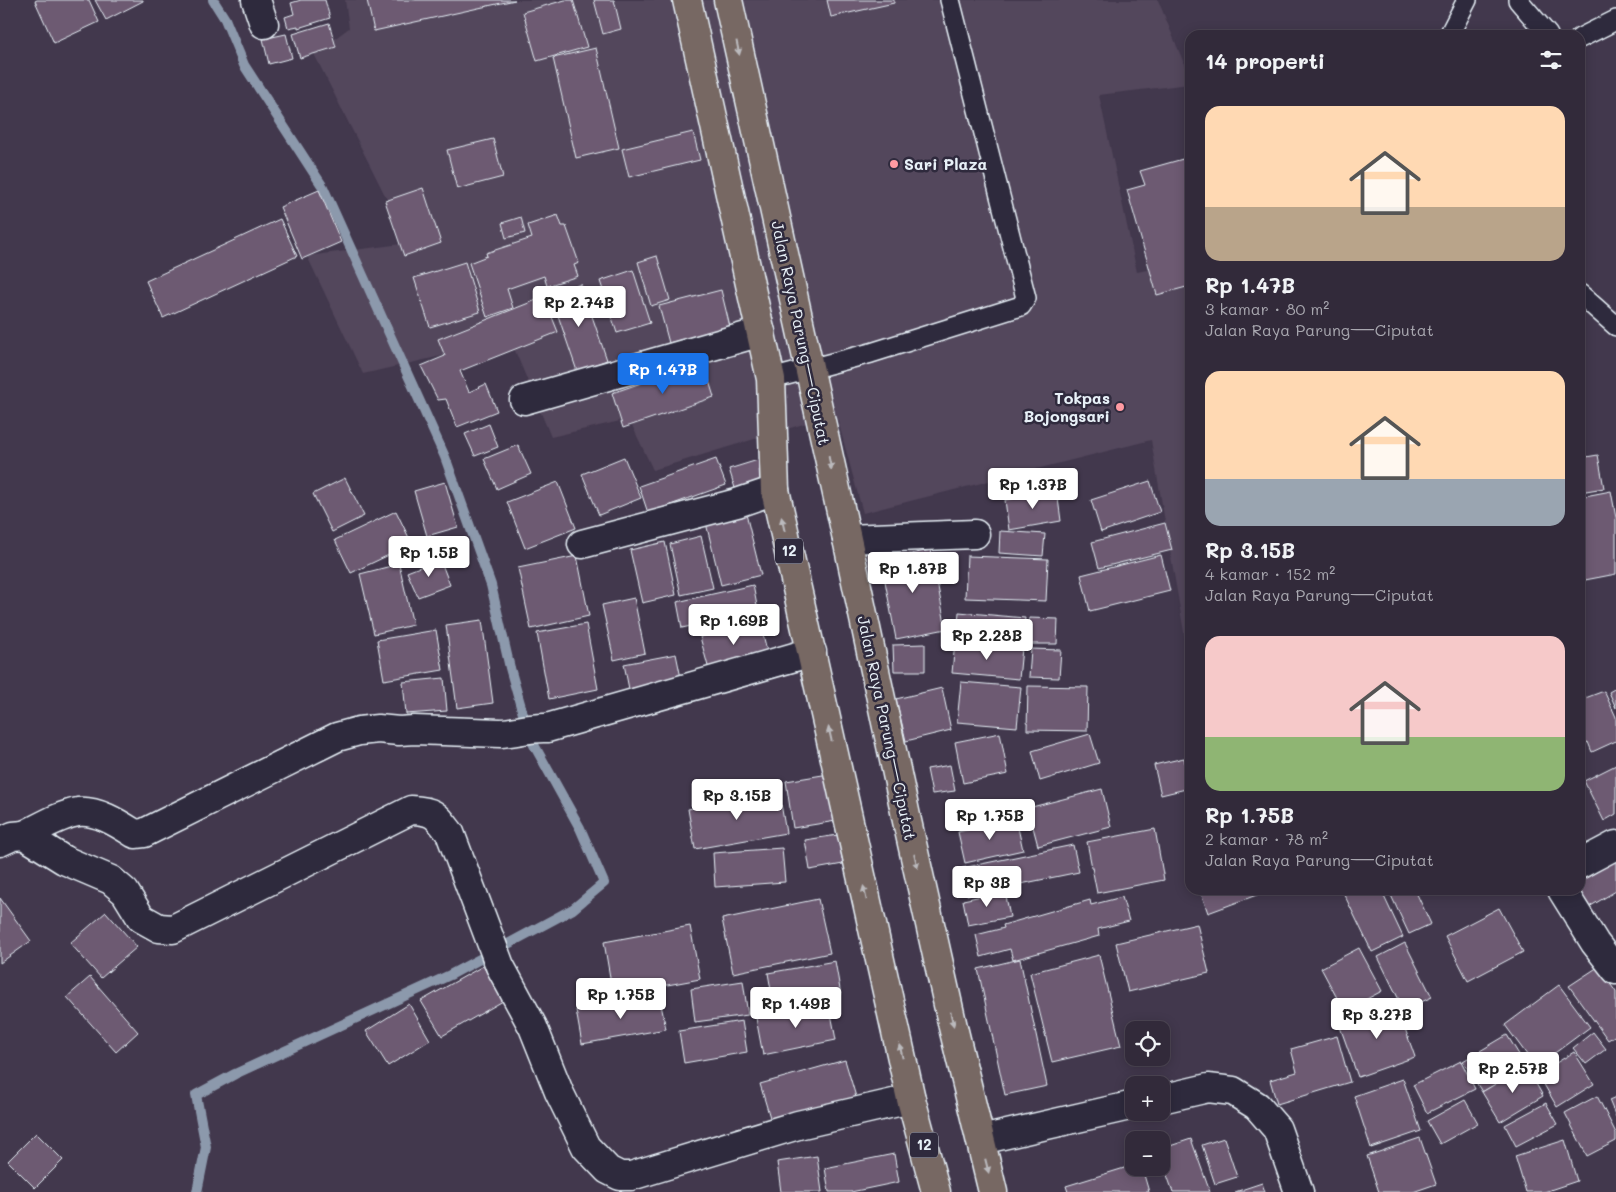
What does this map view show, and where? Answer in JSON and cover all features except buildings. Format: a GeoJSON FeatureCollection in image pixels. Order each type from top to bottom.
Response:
{"type":"FeatureCollection","features":[{"type":"Feature","properties":{"kind":"highway","name":"12"},"geometry":{"type":"LineString","coordinates":[[686,0],[771,379],[775,490],[911,1099],[936,1192]]}},
{"type":"Feature","properties":{"kind":"highway","name":"Jalan Raya Parung—Ciputat"},"geometry":{"type":"LineString","coordinates":[[728,0],[847,539],[906,821],[993,1192]]}},
{"type":"Feature","properties":{"kind":"street"},"geometry":{"type":"LineString","coordinates":[[524,400],[761,332]]}},
{"type":"Feature","properties":{"kind":"street"},"geometry":{"type":"LineString","coordinates":[[582,544],[737,504],[775,490]]}},
{"type":"Feature","properties":{"kind":"street"},"geometry":{"type":"LineString","coordinates":[[847,539],[975,534]]}},
{"type":"Feature","properties":{"kind":"street"},"geometry":{"type":"LineString","coordinates":[[12,838],[78,812],[91,812],[121,825],[135,834],[144,833],[337,737],[359,731],[378,729],[501,733],[536,727],[547,728],[812,652]]}},
{"type":"Feature","properties":{"kind":"street"},"geometry":{"type":"LineString","coordinates":[[12,838],[111,880],[125,892],[141,918],[159,928],[173,929],[411,810],[428,811],[439,819],[450,833],[500,966],[533,1027],[559,1092],[586,1147],[608,1170],[620,1176],[631,1176],[798,1125],[911,1099]]}},
{"type":"Feature","properties":{"kind":"street"},"geometry":{"type":"LineString","coordinates":[[1585,861],[1616,845]]}},
{"type":"Feature","properties":{"kind":"street"},"geometry":{"type":"LineString","coordinates":[[1565,895],[1595,943],[1616,970]]}},
{"type":"Feature","properties":{"kind":"street"},"geometry":{"type":"LineString","coordinates":[[1170,1097],[1208,1088],[1233,1091],[1258,1106],[1277,1130],[1299,1192]]}},
{"type":"Feature","properties":{"kind":"street"},"geometry":{"type":"LineString","coordinates":[[981,1140],[1125,1107]]}},
{"type":"Feature","properties":{"kind":"lane"},"geometry":{"type":"LineString","coordinates":[[771,379],[871,353],[1021,306],[1026,298],[950,0]]}},
{"type":"Feature","properties":{"kind":"lane"},"geometry":{"type":"LineString","coordinates":[[1452,30],[1467,0]]}},
{"type":"Feature","properties":{"kind":"lane"},"geometry":{"type":"LineString","coordinates":[[1518,0],[1544,30]]}},
{"type":"Feature","properties":{"kind":"lane"},"geometry":{"type":"LineString","coordinates":[[1585,36],[1616,20]]}},
{"type":"Feature","properties":{"kind":"lane"},"geometry":{"type":"LineString","coordinates":[[1585,298],[1616,326]]}},
{"type":"Feature","properties":{"kind":"shaded area"},"geometry":{"type":"Polygon","coordinates":[[[345,0],[1158,0],[1185,66],[1185,85],[1099,95],[1137,272],[1185,262],[1185,638],[1151,440],[863,513],[836,414],[653,470],[629,419],[551,437],[508,334],[463,351],[363,374],[307,256],[409,243],[314,54],[349,28],[345,0]]]}},
{"type":"Feature","properties":{"kind":"waterway"},"geometry":{"type":"LineString","coordinates":[[213,0],[225,19],[244,65],[323,187],[445,457],[491,585],[510,668],[525,721]]}},
{"type":"Feature","properties":{"kind":"waterway"},"geometry":{"type":"LineString","coordinates":[[197,1192],[206,1147],[196,1095],[235,1074],[450,975],[573,909],[604,883],[580,828],[528,734]]}},
{"type":"Feature","properties":{"kind":"place","name":"Sari Plaza"},"geometry":{"type":"Point","coordinates":[894,164]}},
{"type":"Feature","properties":{"kind":"place","name":"Tokpas Bojongsari"},"geometry":{"type":"Point","coordinates":[1120,407]}}]}
